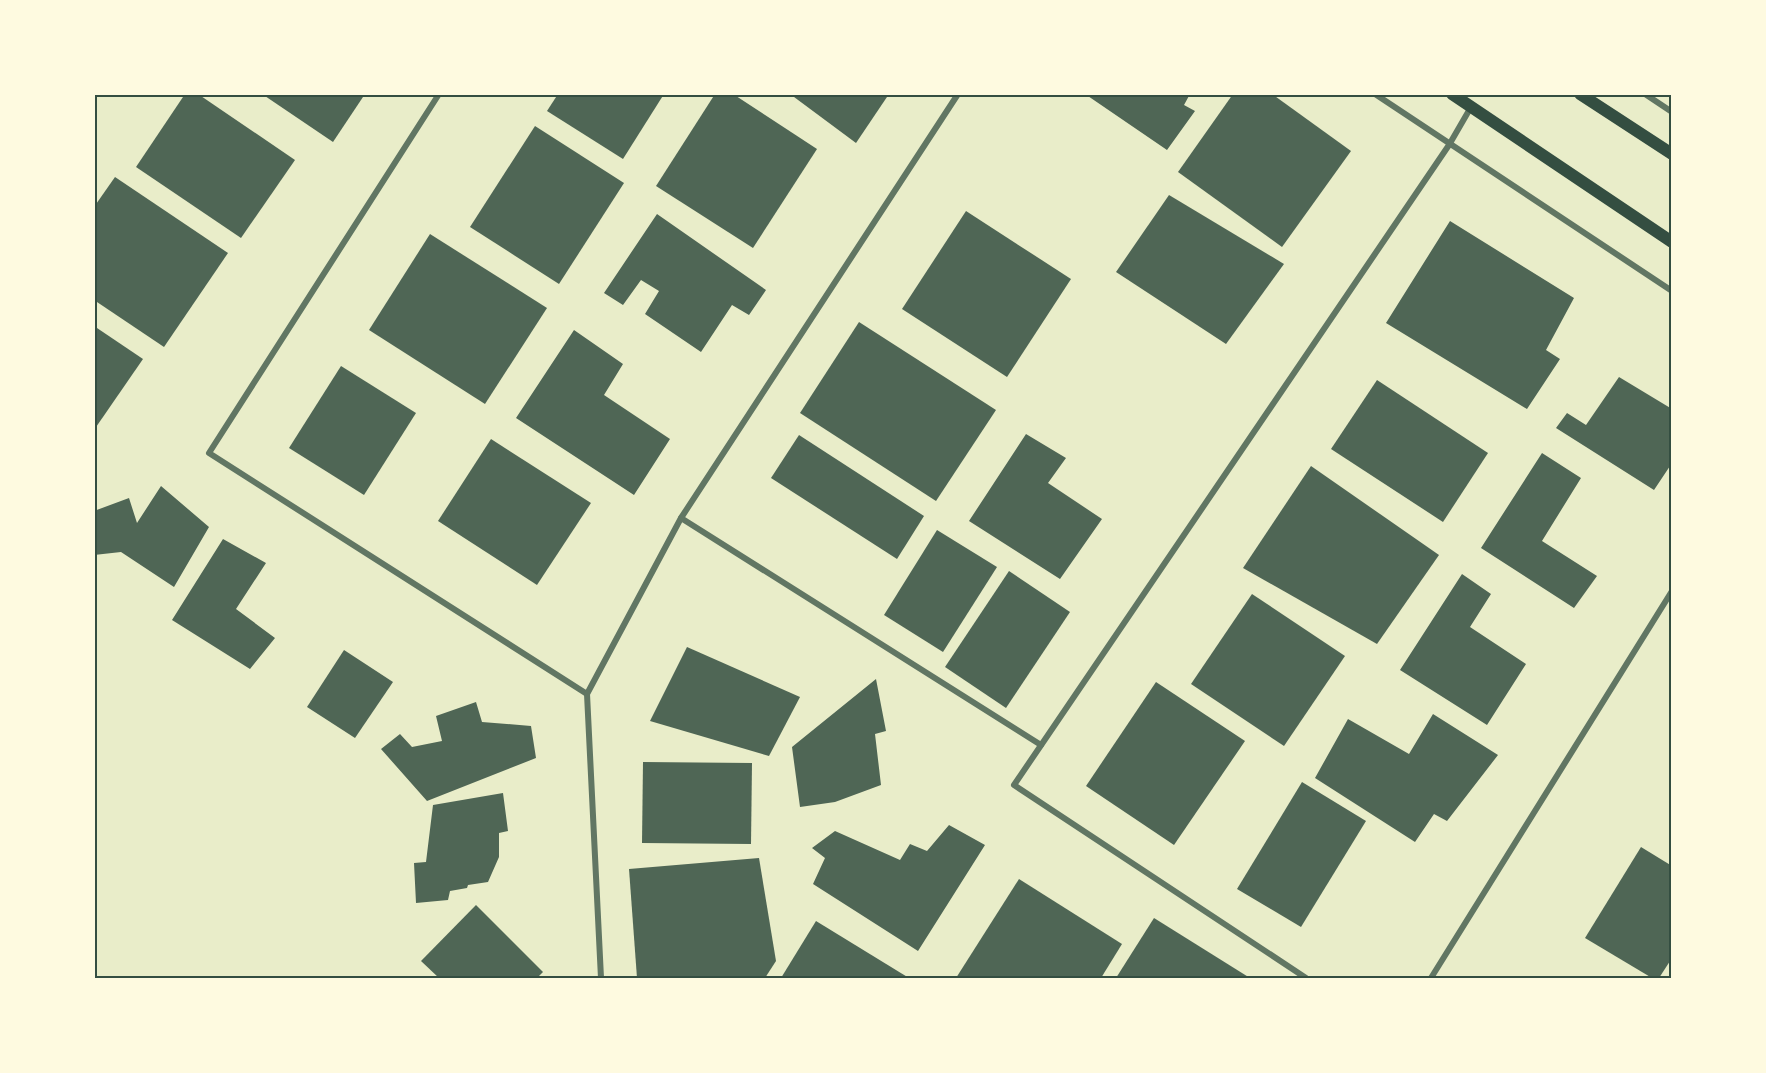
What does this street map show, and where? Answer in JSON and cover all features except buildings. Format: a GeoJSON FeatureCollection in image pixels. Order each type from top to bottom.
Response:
{"type":"FeatureCollection","features":[{"type":"Feature","properties":{"kind":"main road"},"geometry":{"type":"LineString","coordinates":[[1452,94],[1671,242]]}},
{"type":"Feature","properties":{"kind":"main road"},"geometry":{"type":"LineString","coordinates":[[1580,94],[1671,154]]}},
{"type":"Feature","properties":{"kind":"street"},"geometry":{"type":"LineString","coordinates":[[439,94],[209,453],[587,694]]}},
{"type":"Feature","properties":{"kind":"street"},"geometry":{"type":"LineString","coordinates":[[601,978],[587,694],[681,518],[958,94]]}},
{"type":"Feature","properties":{"kind":"street"},"geometry":{"type":"LineString","coordinates":[[1375,94],[1671,291]]}},
{"type":"Feature","properties":{"kind":"street"},"geometry":{"type":"LineString","coordinates":[[1645,94],[1671,112]]}},
{"type":"Feature","properties":{"kind":"street"},"geometry":{"type":"LineString","coordinates":[[1306,978],[1014,785],[1449,145],[1471,107]]}},
{"type":"Feature","properties":{"kind":"street"},"geometry":{"type":"LineString","coordinates":[[681,518],[1041,745]]}},
{"type":"Feature","properties":{"kind":"street"},"geometry":{"type":"LineString","coordinates":[[1431,978],[1671,591]]}}]}
